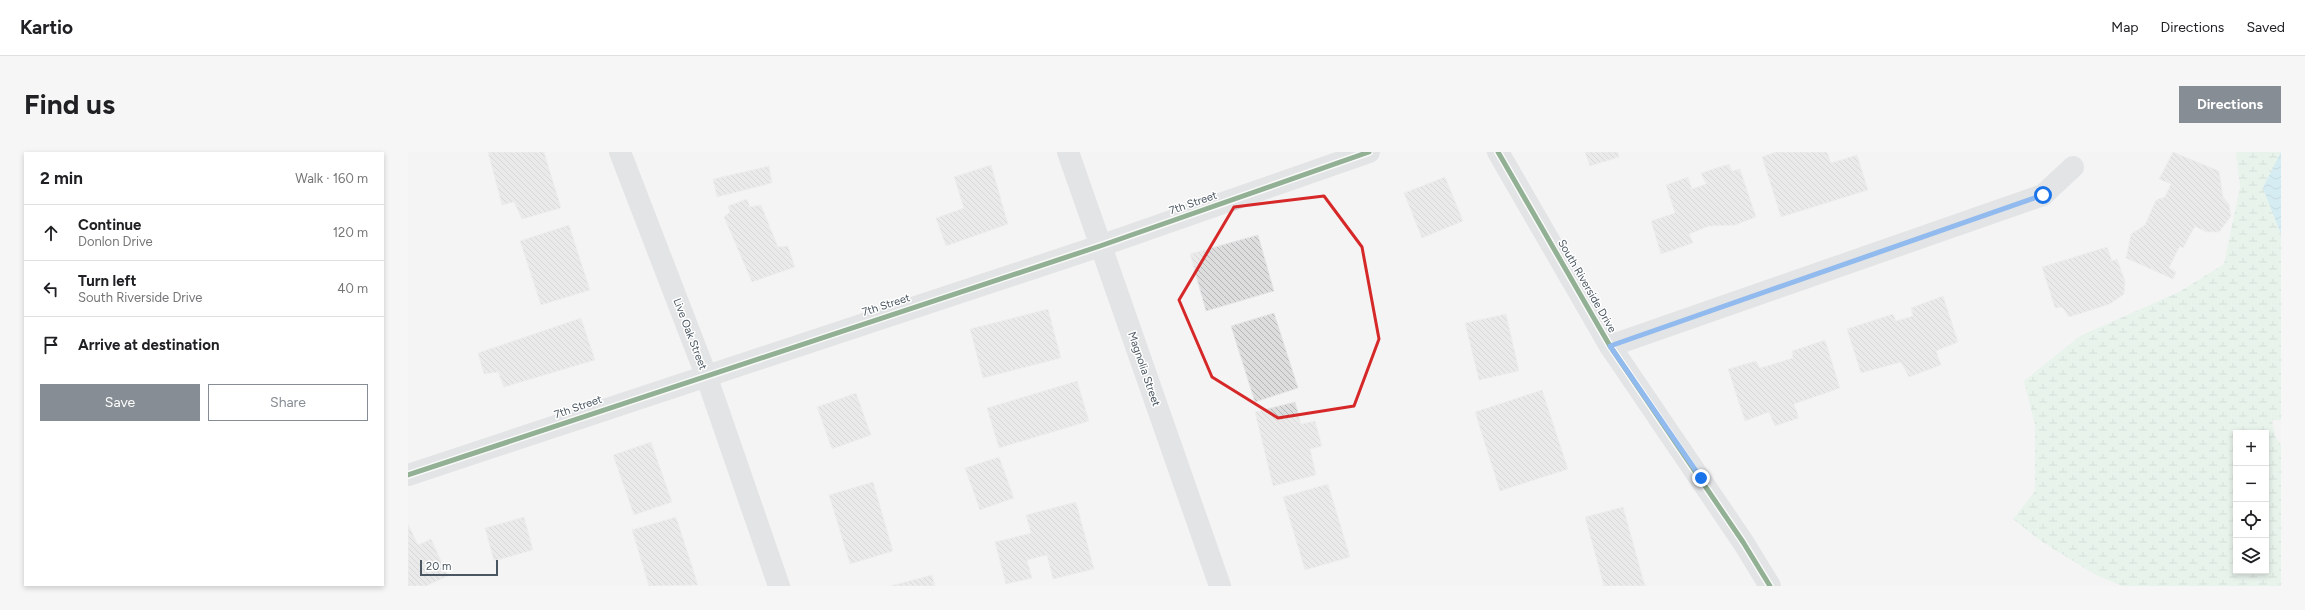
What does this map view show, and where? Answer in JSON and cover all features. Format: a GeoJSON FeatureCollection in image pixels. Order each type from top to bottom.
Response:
{"type":"FeatureCollection","features":[{"type":"Feature","properties":{"kind":"street","name":"Live Oak Street"},"geometry":{"type":"LineString","coordinates":[[620,152],[706,375],[779,586]]}},
{"type":"Feature","properties":{"kind":"street","name":"Magnolia Street"},"geometry":{"type":"LineString","coordinates":[[1068,152],[1220,586]]}},
{"type":"Feature","properties":{"kind":"street","name":"7th Street"},"geometry":{"type":"LineString","coordinates":[[408,475],[706,375],[1100,246],[1369,152]]}},
{"type":"Feature","properties":{"kind":"street","name":"South Riverside Drive"},"geometry":{"type":"LineString","coordinates":[[1498,152],[1610,346],[1744,542],[1770,586]]}},
{"type":"Feature","properties":{"kind":"street"},"geometry":{"type":"LineString","coordinates":[[1610,346],[2043,195],[2073,167]]}},
{"type":"Feature","properties":{"kind":"highlighted area"},"geometry":{"type":"Polygon","coordinates":[[[1324,196],[1362,247],[1379,339],[1354,406],[1278,418],[1212,377],[1179,300],[1234,207],[1324,196]]]}},
{"type":"Feature","properties":{"kind":"green space"},"geometry":{"type":"Polygon","coordinates":[[[2236,152],[2281,152],[2281,420],[2272,420],[2275,436],[2281,445],[2281,586],[2122,586],[2096,575],[2041,541],[2013,519],[2035,491],[2035,425],[2024,381],[2080,336],[2179,292],[2224,264],[2240,187],[2236,152]]]}},
{"type":"Feature","properties":{"kind":"water"},"geometry":{"type":"Polygon","coordinates":[[[2281,152],[2281,234],[2263,188],[2281,152]]]}},
{"type":"Feature","properties":{"kind":"building"},"geometry":{"type":"Polygon","coordinates":[[[488,152],[544,152],[561,208],[522,219],[514,202],[502,205],[488,152]]]}},
{"type":"Feature","properties":{"kind":"building"},"geometry":{"type":"Polygon","coordinates":[[[1585,152],[1618,152],[1619,157],[1590,166],[1585,152]]]}},
{"type":"Feature","properties":{"kind":"building"},"geometry":{"type":"Polygon","coordinates":[[[1776,152],[1827,152],[1831,163],[1857,155],[1868,190],[1781,217],[1762,157],[1776,152]]]}},
{"type":"Feature","properties":{"kind":"building"},"geometry":{"type":"Polygon","coordinates":[[[2173,152],[2219,171],[2223,197],[2229,204],[2231,216],[2219,232],[2206,232],[2195,226],[2183,248],[2180,246],[2169,268],[2176,272],[2173,279],[2126,258],[2131,234],[2145,225],[2156,200],[2165,197],[2171,184],[2159,179],[2173,152]]]}},
{"type":"Feature","properties":{"kind":"building"},"geometry":{"type":"Polygon","coordinates":[[[1729,164],[1732,171],[1740,169],[1756,217],[1735,225],[1709,226],[1689,234],[1693,243],[1661,254],[1651,221],[1675,213],[1666,185],[1688,177],[1692,189],[1706,184],[1701,173],[1729,164]]]}},
{"type":"Feature","properties":{"kind":"building"},"geometry":{"type":"Polygon","coordinates":[[[991,165],[1008,224],[946,246],[936,218],[964,208],[954,177],[991,165]]]}},
{"type":"Feature","properties":{"kind":"building"},"geometry":{"type":"Polygon","coordinates":[[[769,166],[772,183],[717,197],[713,179],[769,166]]]}},
{"type":"Feature","properties":{"kind":"building"},"geometry":{"type":"Polygon","coordinates":[[[1445,177],[1463,221],[1422,238],[1404,193],[1445,177]]]}},
{"type":"Feature","properties":{"kind":"building"},"geometry":{"type":"Polygon","coordinates":[[[747,199],[750,207],[761,205],[778,247],[788,246],[795,267],[752,282],[724,217],[730,212],[728,206],[747,199]]]}},
{"type":"Feature","properties":{"kind":"building"},"geometry":{"type":"Polygon","coordinates":[[[569,225],[590,290],[541,305],[520,241],[569,225]]]}},
{"type":"Feature","properties":{"kind":"building"},"geometry":{"type":"Polygon","coordinates":[[[1258,235],[1274,291],[1206,311],[1190,254],[1258,235]]]}},
{"type":"Feature","properties":{"kind":"building"},"geometry":{"type":"Polygon","coordinates":[[[2107,247],[2112,261],[2117,259],[2125,281],[2124,294],[2110,304],[2069,317],[2062,307],[2055,308],[2042,267],[2107,247]]]}},
{"type":"Feature","properties":{"kind":"building"},"geometry":{"type":"Polygon","coordinates":[[[1943,296],[1958,342],[1936,351],[1941,365],[1909,377],[1901,362],[1861,373],[1847,329],[1893,314],[1896,321],[1913,316],[1911,308],[1943,296]]]}},
{"type":"Feature","properties":{"kind":"building"},"geometry":{"type":"Polygon","coordinates":[[[1048,309],[1061,358],[983,378],[970,329],[1048,309]]]}},
{"type":"Feature","properties":{"kind":"building"},"geometry":{"type":"Polygon","coordinates":[[[1274,313],[1298,388],[1255,402],[1231,326],[1274,313]]]}},
{"type":"Feature","properties":{"kind":"building"},"geometry":{"type":"Polygon","coordinates":[[[1506,314],[1519,371],[1479,380],[1465,323],[1506,314]]]}},
{"type":"Feature","properties":{"kind":"building"},"geometry":{"type":"Polygon","coordinates":[[[581,318],[595,360],[504,387],[498,372],[484,374],[478,353],[581,318]]]}},
{"type":"Feature","properties":{"kind":"building"},"geometry":{"type":"Polygon","coordinates":[[[1825,340],[1840,388],[1794,404],[1799,418],[1775,426],[1769,412],[1745,421],[1728,369],[1756,361],[1760,368],[1793,358],[1792,351],[1825,340]]]}},
{"type":"Feature","properties":{"kind":"building"},"geometry":{"type":"Polygon","coordinates":[[[1077,381],[1089,421],[999,448],[987,408],[1077,381]]]}},
{"type":"Feature","properties":{"kind":"building"},"geometry":{"type":"Polygon","coordinates":[[[1542,390],[1568,469],[1500,491],[1475,412],[1542,390]]]}},
{"type":"Feature","properties":{"kind":"building"},"geometry":{"type":"Polygon","coordinates":[[[856,393],[871,435],[832,449],[817,407],[856,393]]]}},
{"type":"Feature","properties":{"kind":"building"},"geometry":{"type":"Polygon","coordinates":[[[1295,402],[1301,424],[1315,421],[1322,446],[1310,449],[1316,475],[1273,486],[1255,412],[1295,402]]]}},
{"type":"Feature","properties":{"kind":"building"},"geometry":{"type":"Polygon","coordinates":[[[651,442],[672,502],[634,515],[613,455],[651,442]]]}},
{"type":"Feature","properties":{"kind":"building"},"geometry":{"type":"Polygon","coordinates":[[[999,457],[1014,498],[980,510],[965,468],[999,457]]]}},
{"type":"Feature","properties":{"kind":"building"},"geometry":{"type":"Polygon","coordinates":[[[873,482],[893,551],[850,564],[829,495],[873,482]]]}},
{"type":"Feature","properties":{"kind":"building"},"geometry":{"type":"Polygon","coordinates":[[[1328,484],[1350,557],[1305,570],[1283,497],[1328,484]]]}},
{"type":"Feature","properties":{"kind":"building"},"geometry":{"type":"Polygon","coordinates":[[[1076,502],[1094,569],[1053,579],[1047,555],[1027,560],[1032,578],[1006,584],[995,542],[1031,533],[1026,515],[1076,502]]]}},
{"type":"Feature","properties":{"kind":"building"},"geometry":{"type":"Polygon","coordinates":[[[1623,507],[1645,586],[1604,586],[1585,517],[1623,507]]]}},
{"type":"Feature","properties":{"kind":"building"},"geometry":{"type":"Polygon","coordinates":[[[524,517],[533,550],[494,561],[485,528],[524,517]]]}},
{"type":"Feature","properties":{"kind":"building"},"geometry":{"type":"Polygon","coordinates":[[[676,517],[698,585],[649,586],[632,530],[676,517]]]}},
{"type":"Feature","properties":{"kind":"building"},"geometry":{"type":"Polygon","coordinates":[[[408,524],[418,545],[431,539],[448,576],[426,586],[408,586],[408,524]]]}},
{"type":"Feature","properties":{"kind":"building"},"geometry":{"type":"Polygon","coordinates":[[[932,575],[935,586],[890,586],[932,575]]]}},
{"type":"Feature","properties":{"kind":"cycle path"},"geometry":{"type":"LineString","coordinates":[[408,475],[1100,246],[1369,152]]}},
{"type":"Feature","properties":{"kind":"cycle path"},"geometry":{"type":"LineString","coordinates":[[1498,152],[1610,346],[1743,542],[1770,586]]}},
{"type":"Feature","properties":{"kind":"route"},"geometry":{"type":"LineString","coordinates":[[1701,478],[1610,346],[2043,195]]}}]}
